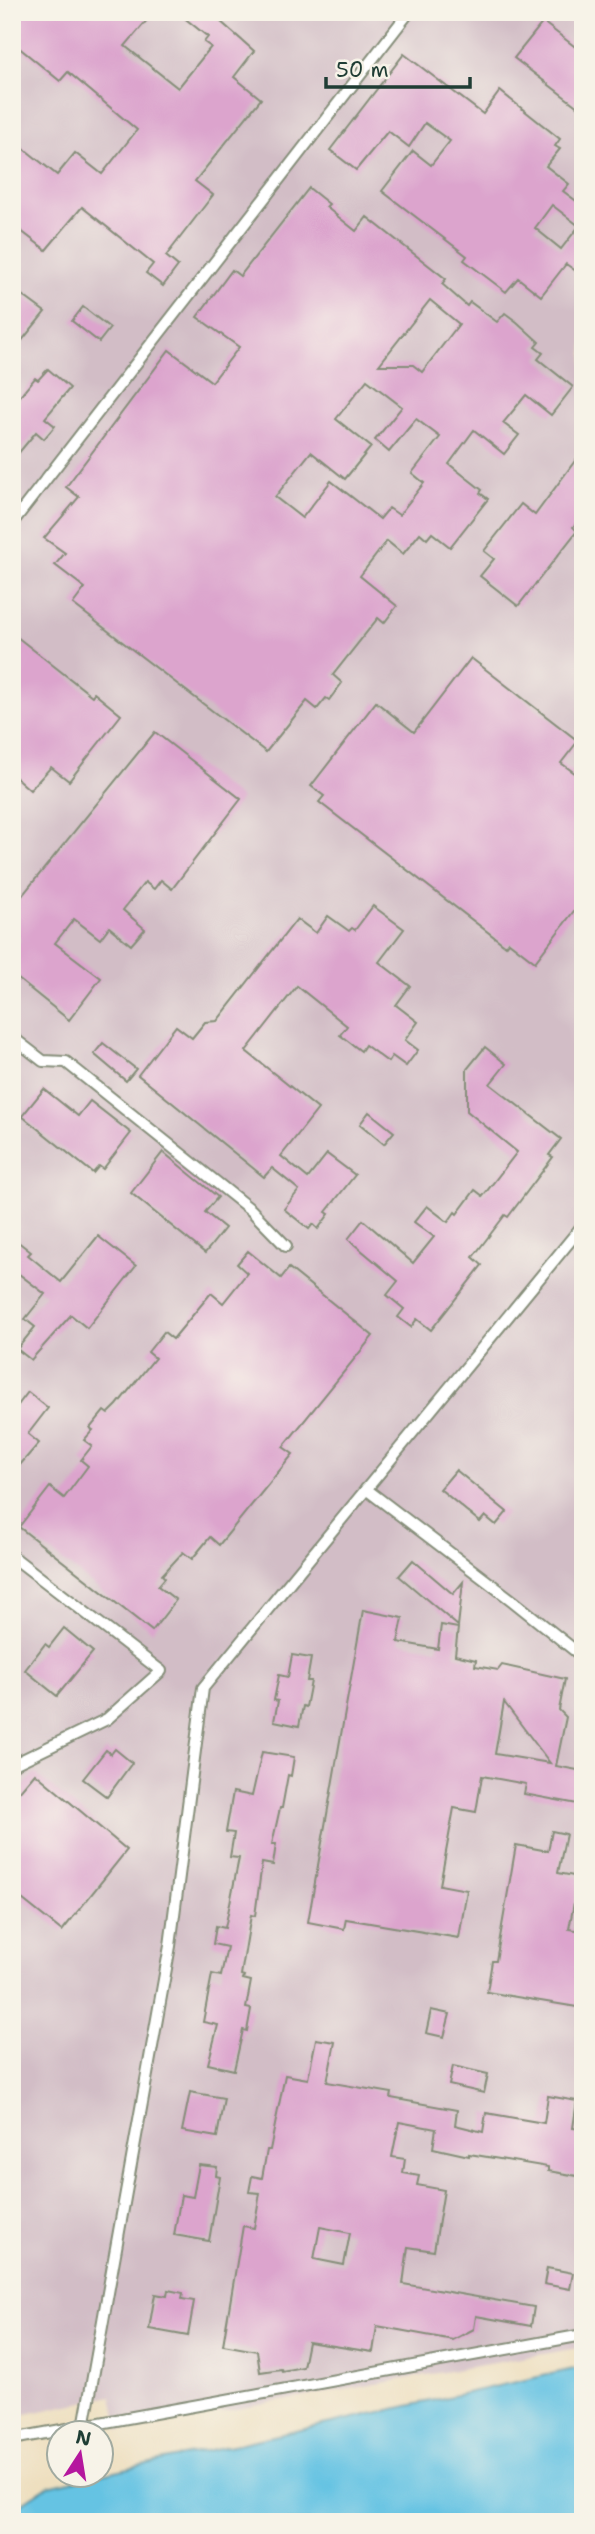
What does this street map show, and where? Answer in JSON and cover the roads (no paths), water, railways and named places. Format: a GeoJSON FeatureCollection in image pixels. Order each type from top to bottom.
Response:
{"type":"FeatureCollection","features":[{"type":"Feature","properties":{"kind":"lane"},"geometry":{"type":"LineString","coordinates":[[12,523],[409,12]]}},
{"type":"Feature","properties":{"kind":"lane"},"geometry":{"type":"LineString","coordinates":[[12,1037],[43,1061],[66,1062],[251,1210],[286,1246]]}},
{"type":"Feature","properties":{"kind":"lane"},"geometry":{"type":"LineString","coordinates":[[86,2418],[170,1946],[203,1688],[583,1225]]}},
{"type":"Feature","properties":{"kind":"lane"},"geometry":{"type":"LineString","coordinates":[[366,1489],[583,1657]]}},
{"type":"Feature","properties":{"kind":"lane"},"geometry":{"type":"LineString","coordinates":[[12,1556],[161,1671],[107,1719],[12,1765]]}},
{"type":"Feature","properties":{"kind":"lane"},"geometry":{"type":"LineString","coordinates":[[116,2421],[583,2335]]}},
{"type":"Feature","properties":{"kind":"lane"},"geometry":{"type":"LineString","coordinates":[[12,2439],[46,2433]]}},
{"type":"Feature","properties":{"kind":"water"},"geometry":{"type":"Polygon","coordinates":[[[583,2367],[583,2522],[12,2522],[12,2510],[46,2487],[116,2488],[116,2471],[583,2367]]]}}]}
